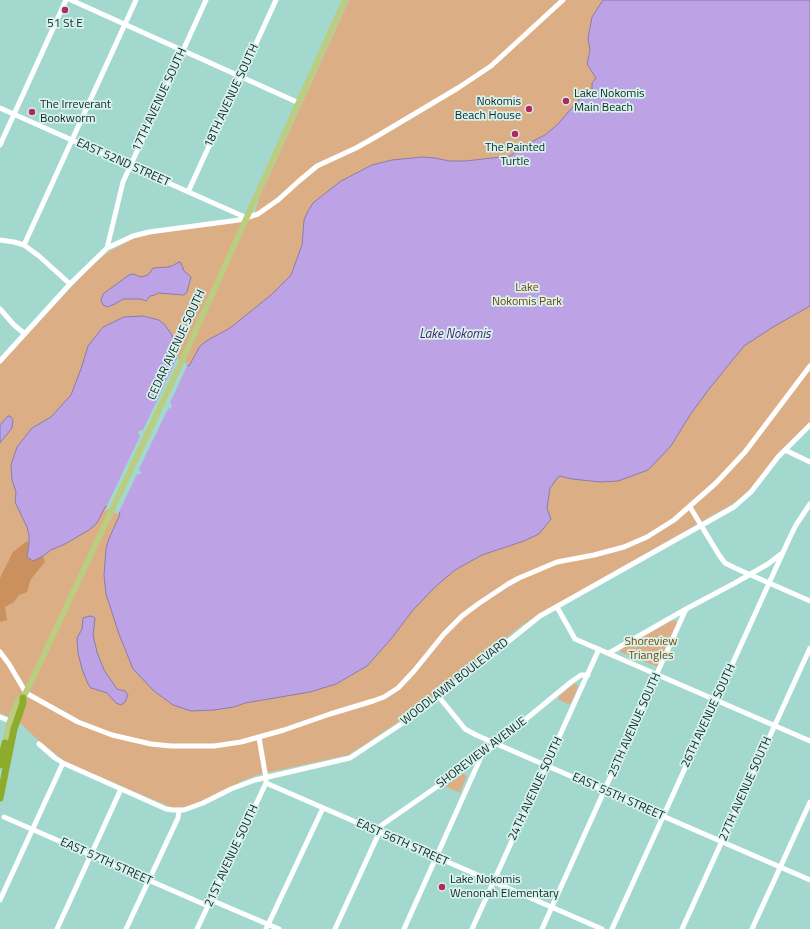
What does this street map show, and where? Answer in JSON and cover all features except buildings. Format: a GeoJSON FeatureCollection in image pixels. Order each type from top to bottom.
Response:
{"type":"FeatureCollection","features":[{"type":"Feature","properties":{"kind":"highway","name":"CEDAR AVENUE SOUTH"},"geometry":{"type":"LineString","coordinates":[[0,798],[14,729],[24,695]]}},
{"type":"Feature","properties":{"kind":"highway","name":"CEDAR AVENUE SOUTH"},"geometry":{"type":"LineString","coordinates":[[0,765],[5,743]]}},
{"type":"Feature","properties":{"kind":"main road","name":"CEDAR AVENUE SOUTH"},"geometry":{"type":"LineString","coordinates":[[5,743],[10,721],[18,700],[24,695],[110,515],[186,352],[345,0]]}},
{"type":"Feature","properties":{"kind":"street"},"geometry":{"type":"LineString","coordinates":[[0,145],[66,0]]}},
{"type":"Feature","properties":{"kind":"street"},"geometry":{"type":"LineString","coordinates":[[71,0],[299,103]]}},
{"type":"Feature","properties":{"kind":"street"},"geometry":{"type":"LineString","coordinates":[[24,245],[136,0]]}},
{"type":"Feature","properties":{"kind":"street","name":"17TH AVENUE SOUTH"},"geometry":{"type":"LineString","coordinates":[[107,248],[123,182],[206,0]]}},
{"type":"Feature","properties":{"kind":"street","name":"18TH AVENUE SOUTH"},"geometry":{"type":"LineString","coordinates":[[188,192],[276,0]]}},
{"type":"Feature","properties":{"kind":"street"},"geometry":{"type":"LineString","coordinates":[[0,361],[70,284],[107,248],[133,236],[149,232],[247,218],[258,214],[271,206],[303,177],[321,164],[356,148],[379,135],[458,88],[491,66],[563,0]]}},
{"type":"Feature","properties":{"kind":"street","name":"EAST 52ND STREET"},"geometry":{"type":"LineString","coordinates":[[0,108],[247,218]]}},
{"type":"Feature","properties":{"kind":"street"},"geometry":{"type":"LineString","coordinates":[[0,240],[24,245],[39,256],[70,284]]}},
{"type":"Feature","properties":{"kind":"street"},"geometry":{"type":"LineString","coordinates":[[0,309],[7,318],[25,334]]}},
{"type":"Feature","properties":{"kind":"street"},"geometry":{"type":"LineString","coordinates":[[0,652],[9,664],[24,695],[78,722],[112,735],[151,744],[171,746],[214,746],[258,738],[384,697],[406,680],[444,634],[462,616],[495,592],[519,578],[557,562],[594,555],[624,547],[647,537],[674,520],[718,480],[748,448],[810,366]]}},
{"type":"Feature","properties":{"kind":"street","name":"WOODLAWN BOULEVARD"},"geometry":{"type":"LineString","coordinates":[[179,811],[209,801],[254,780],[266,781],[350,758],[424,709],[540,616],[734,507],[745,498],[785,450],[810,425]]}},
{"type":"Feature","properties":{"kind":"street"},"geometry":{"type":"LineString","coordinates":[[785,450],[810,462]]}},
{"type":"Feature","properties":{"kind":"street","name":"26TH AVENUE SOUTH"},"geometry":{"type":"LineString","coordinates":[[612,929],[785,547],[796,525],[810,504]]}},
{"type":"Feature","properties":{"kind":"street"},"geometry":{"type":"LineString","coordinates":[[690,507],[725,563],[810,601]]}},
{"type":"Feature","properties":{"kind":"street"},"geometry":{"type":"LineString","coordinates":[[609,653],[686,609],[735,584],[775,559],[785,547]]}},
{"type":"Feature","properties":{"kind":"street"},"geometry":{"type":"LineString","coordinates":[[557,607],[575,639],[810,741]]}},
{"type":"Feature","properties":{"kind":"street","name":"25TH AVENUE SOUTH"},"geometry":{"type":"LineString","coordinates":[[542,929],[686,609]]}},
{"type":"Feature","properties":{"kind":"street","name":"27TH AVENUE SOUTH"},"geometry":{"type":"LineString","coordinates":[[682,929],[810,648]]}},
{"type":"Feature","properties":{"kind":"street","name":"24TH AVENUE SOUTH"},"geometry":{"type":"LineString","coordinates":[[472,929],[599,649]]}},
{"type":"Feature","properties":{"kind":"street","name":"SHOREVIEW AVENUE"},"geometry":{"type":"LineString","coordinates":[[335,929],[379,833],[379,827],[481,756],[571,682],[581,675],[588,675]]}},
{"type":"Feature","properties":{"kind":"street","name":"EAST 55TH STREET"},"geometry":{"type":"LineString","coordinates":[[439,697],[465,729],[476,735],[810,880]]}},
{"type":"Feature","properties":{"kind":"street"},"geometry":{"type":"LineString","coordinates":[[0,717],[10,721]]}},
{"type":"Feature","properties":{"kind":"street"},"geometry":{"type":"LineString","coordinates":[[258,738],[266,781]]}},
{"type":"Feature","properties":{"kind":"street"},"geometry":{"type":"LineString","coordinates":[[0,751],[5,743]]}},
{"type":"Feature","properties":{"kind":"street"},"geometry":{"type":"LineString","coordinates":[[39,744],[63,763],[166,809],[179,811],[178,818],[126,929]]}},
{"type":"Feature","properties":{"kind":"street"},"geometry":{"type":"LineString","coordinates":[[404,929],[481,756]]}},
{"type":"Feature","properties":{"kind":"street"},"geometry":{"type":"LineString","coordinates":[[0,900],[63,763]]}},
{"type":"Feature","properties":{"kind":"street","name":"EAST 56TH STREET"},"geometry":{"type":"LineString","coordinates":[[266,781],[379,833],[602,929]]}},
{"type":"Feature","properties":{"kind":"street","name":"21ST AVENUE SOUTH"},"geometry":{"type":"LineString","coordinates":[[197,929],[266,781]]}},
{"type":"Feature","properties":{"kind":"street"},"geometry":{"type":"LineString","coordinates":[[57,929],[121,789]]}},
{"type":"Feature","properties":{"kind":"street"},"geometry":{"type":"LineString","coordinates":[[752,929],[810,802]]}},
{"type":"Feature","properties":{"kind":"street"},"geometry":{"type":"LineString","coordinates":[[267,927],[323,808]]}},
{"type":"Feature","properties":{"kind":"street","name":"EAST 57TH STREET"},"geometry":{"type":"LineString","coordinates":[[4,817],[208,906]]}},
{"type":"Feature","properties":{"kind":"street"},"geometry":{"type":"LineString","coordinates":[[211,900],[267,927],[279,929]]}},
{"type":"Feature","properties":{"kind":"green space","name":"Lake Nokomis"},"geometry":{"type":"Polygon","coordinates":[[[349,0],[810,0],[810,422],[778,453],[751,488],[729,506],[539,614],[521,626],[420,707],[348,755],[257,775],[189,806],[174,808],[66,762],[40,742],[18,721],[0,713],[0,364],[94,263],[110,251],[135,238],[253,218],[260,196],[349,0]]]}},
{"type":"Feature","properties":{"kind":"green space","name":"Shoreview Triangles"},"geometry":{"type":"Polygon","coordinates":[[[673,620],[678,623],[658,667],[621,652],[620,649],[673,620]]]}},
{"type":"Feature","properties":{"kind":"green space"},"geometry":{"type":"Polygon","coordinates":[[[574,684],[577,684],[578,687],[571,703],[567,704],[558,699],[559,696],[574,684]]]}},
{"type":"Feature","properties":{"kind":"green space"},"geometry":{"type":"Polygon","coordinates":[[[463,774],[467,776],[460,793],[445,786],[463,774]]]}},
{"type":"Feature","properties":{"kind":"shaded area"},"geometry":{"type":"Polygon","coordinates":[[[27,541],[29,544],[27,557],[33,561],[43,556],[45,562],[31,579],[27,592],[19,595],[14,602],[5,607],[7,620],[0,622],[0,578],[13,552],[27,541]]]}},
{"type":"Feature","properties":{"kind":"water","name":"Lake Nokomis"},"geometry":{"type":"Polygon","coordinates":[[[603,0],[810,0],[810,306],[773,327],[744,346],[690,415],[671,446],[648,470],[618,481],[601,482],[559,476],[550,488],[547,508],[551,519],[539,534],[524,541],[482,555],[455,570],[435,587],[413,610],[391,639],[367,666],[336,684],[310,692],[214,710],[191,711],[173,705],[154,691],[133,669],[119,634],[106,594],[104,575],[106,549],[120,514],[119,512],[107,506],[105,507],[97,523],[89,530],[33,561],[27,557],[29,535],[27,527],[15,502],[16,492],[12,480],[11,465],[17,447],[32,428],[51,417],[71,395],[88,346],[103,327],[124,317],[143,316],[159,320],[165,325],[172,335],[176,348],[176,360],[189,366],[200,346],[230,328],[271,295],[291,275],[302,245],[304,220],[307,213],[313,203],[341,181],[372,165],[392,160],[422,157],[449,161],[465,161],[510,156],[527,144],[545,135],[558,124],[582,96],[587,97],[592,89],[592,83],[596,78],[587,64],[590,50],[588,38],[592,17],[603,0]]]}},
{"type":"Feature","properties":{"kind":"water"},"geometry":{"type":"Polygon","coordinates":[[[179,262],[181,263],[184,271],[191,277],[187,292],[184,295],[158,293],[150,296],[146,301],[140,299],[123,299],[107,307],[103,305],[101,301],[103,294],[129,275],[133,274],[141,277],[148,275],[153,268],[169,267],[179,262]]]}},
{"type":"Feature","properties":{"kind":"water"},"geometry":{"type":"Polygon","coordinates":[[[9,416],[13,420],[12,428],[0,443],[0,425],[9,416]]]}},
{"type":"Feature","properties":{"kind":"water"},"geometry":{"type":"Polygon","coordinates":[[[90,616],[95,618],[93,635],[97,652],[104,670],[117,689],[125,691],[128,695],[125,702],[121,705],[116,703],[107,693],[91,688],[82,669],[78,653],[77,638],[82,629],[83,618],[90,616]]]}},
{"type":"Feature","properties":{"kind":"pier"},"geometry":{"type":"Polygon","coordinates":[[[178,356],[178,359],[188,364],[170,403],[172,406],[168,409],[139,469],[141,474],[137,474],[118,514],[107,509],[104,512],[140,436],[138,433],[139,431],[143,430],[178,356]]]}},
{"type":"Feature","properties":{"kind":"place","name":"51 St E"},"geometry":{"type":"Point","coordinates":[65,10]}},
{"type":"Feature","properties":{"kind":"place","name":"Lake Nokomis Main Beach"},"geometry":{"type":"Point","coordinates":[566,101]}},
{"type":"Feature","properties":{"kind":"place","name":"Nokomis Beach House"},"geometry":{"type":"Point","coordinates":[529,109]}},
{"type":"Feature","properties":{"kind":"place","name":"The Irreverant Bookworm"},"geometry":{"type":"Point","coordinates":[32,112]}},
{"type":"Feature","properties":{"kind":"place","name":"The Painted Turtle"},"geometry":{"type":"Point","coordinates":[515,134]}},
{"type":"Feature","properties":{"kind":"place","name":"Lake Nokomis Wenonah Elementary"},"geometry":{"type":"Point","coordinates":[442,887]}},
{"type":"Feature","properties":{"kind":"park label","name":"Lake Nokomis Park"},"geometry":{"type":"Point","coordinates":[527,295]}}]}
